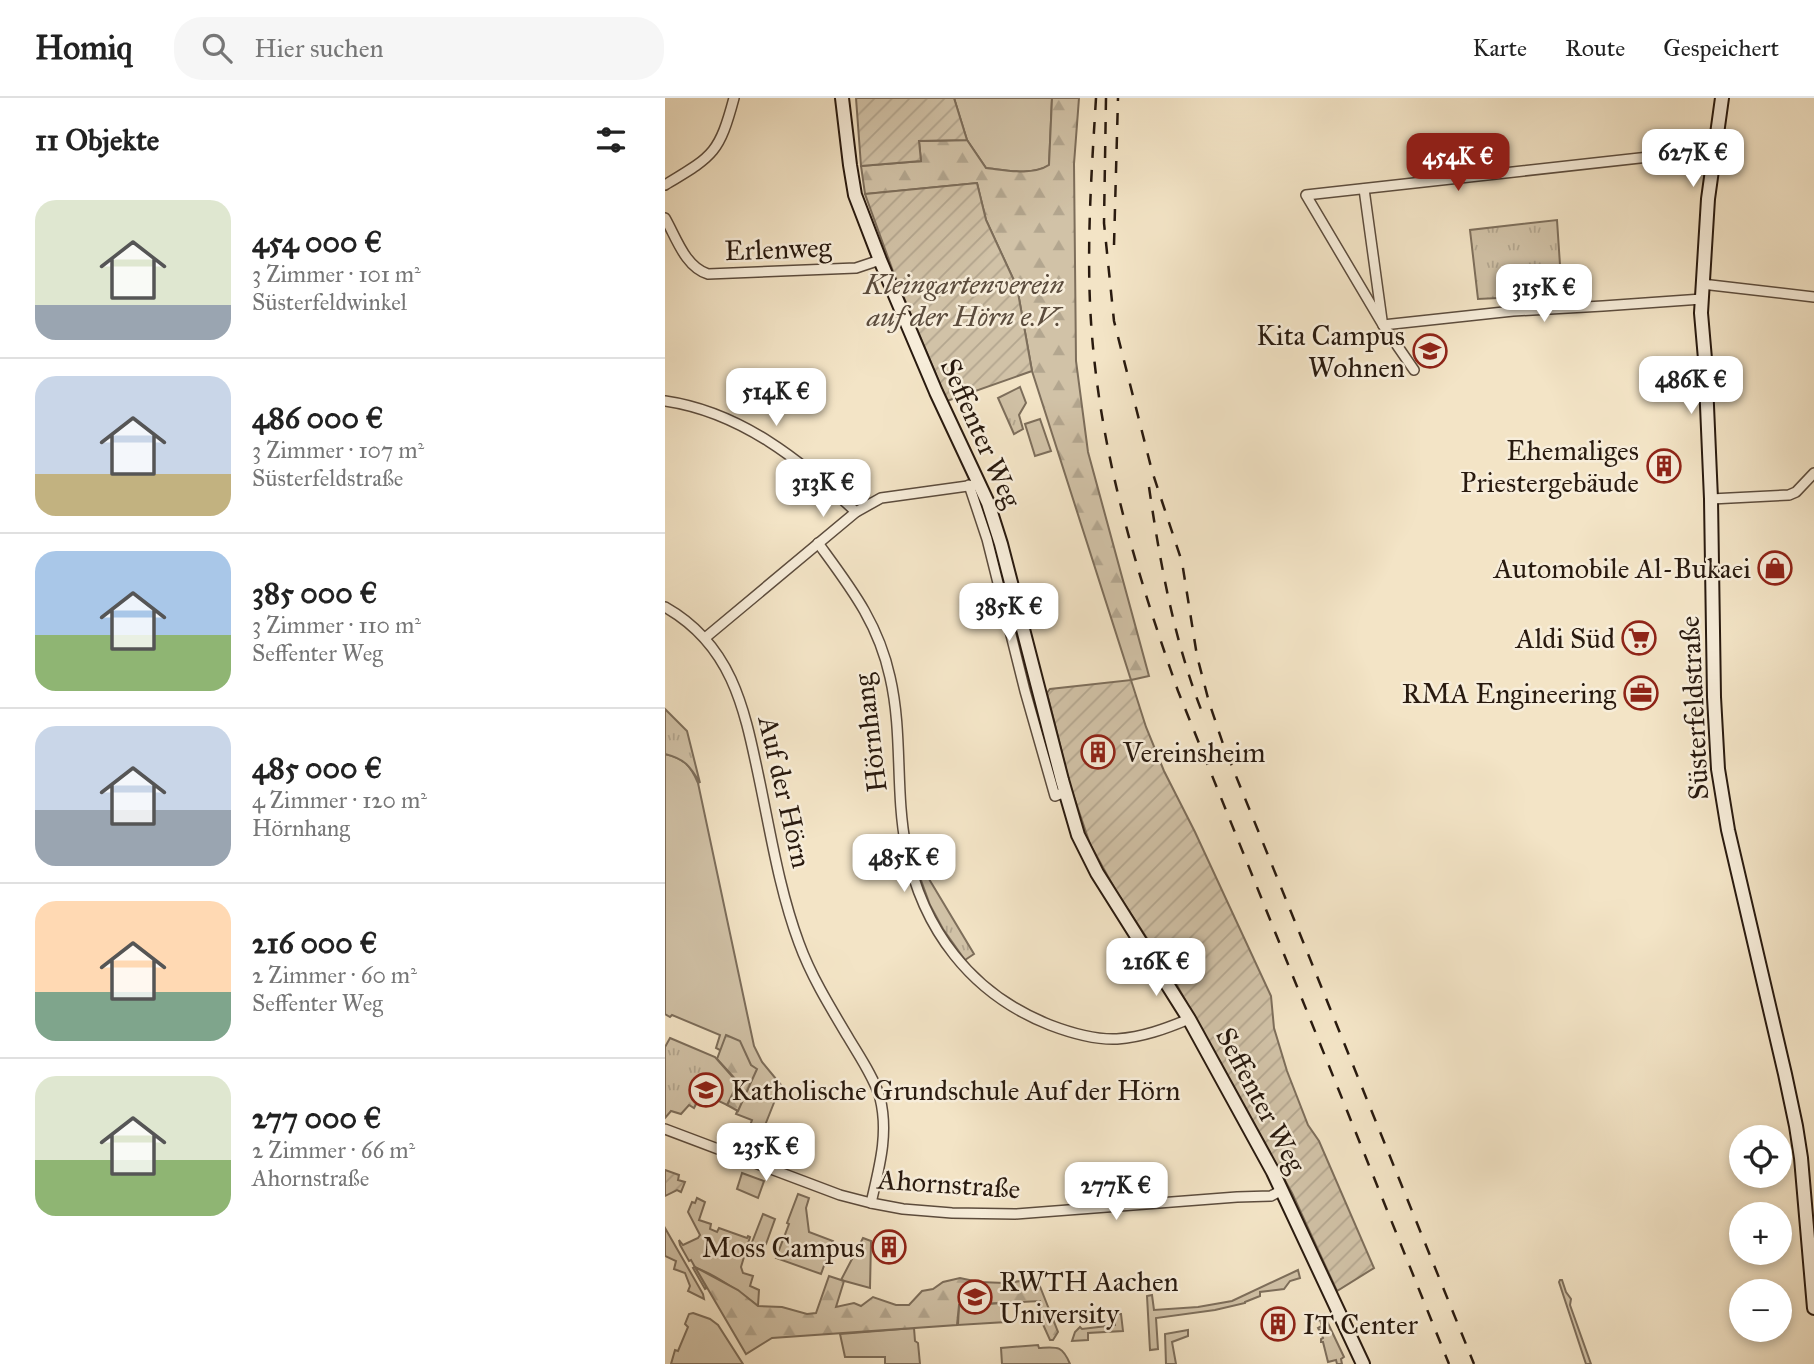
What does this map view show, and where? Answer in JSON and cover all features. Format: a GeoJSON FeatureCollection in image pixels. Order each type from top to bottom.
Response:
{"type":"FeatureCollection","features":[{"type":"Feature","properties":{"kind":"street"},"geometry":{"type":"LineString","coordinates":[[665,185],[700,164],[715,150],[727,124],[733,98]]}},
{"type":"Feature","properties":{"kind":"street","name":"Seffenter Weg"},"geometry":{"type":"LineString","coordinates":[[842,98],[855,195],[974,485],[1001,544],[1078,835],[1097,873],[1189,1019],[1282,1190],[1363,1364]]}},
{"type":"Feature","properties":{"kind":"street","name":"Süsterfeldstraße"},"geometry":{"type":"LineString","coordinates":[[1722,98],[1714,152],[1702,284],[1718,769],[1728,830],[1796,1126],[1814,1308]]}},
{"type":"Feature","properties":{"kind":"street"},"geometry":{"type":"LineString","coordinates":[[1414,370],[1383,325],[1306,195],[1703,151],[1714,152]]}},
{"type":"Feature","properties":{"kind":"street"},"geometry":{"type":"LineString","coordinates":[[1364,189],[1383,325]]}},
{"type":"Feature","properties":{"kind":"street","name":"Erlenweg"},"geometry":{"type":"LineString","coordinates":[[665,218],[691,264],[708,274],[856,268],[880,260]]}},
{"type":"Feature","properties":{"kind":"street"},"geometry":{"type":"LineString","coordinates":[[1702,284],[1814,297]]}},
{"type":"Feature","properties":{"kind":"street"},"geometry":{"type":"LineString","coordinates":[[1383,325],[1513,311],[1702,299]]}},
{"type":"Feature","properties":{"kind":"street"},"geometry":{"type":"LineString","coordinates":[[665,401],[725,418],[755,433],[810,470],[856,512]]}},
{"type":"Feature","properties":{"kind":"street"},"geometry":{"type":"LineString","coordinates":[[1711,499],[1789,495],[1796,492],[1814,473]]}},
{"type":"Feature","properties":{"kind":"street"},"geometry":{"type":"LineString","coordinates":[[705,638],[856,512],[881,498],[974,485]]}},
{"type":"Feature","properties":{"kind":"street","name":"Hörnhang"},"geometry":{"type":"LineString","coordinates":[[818,542],[865,609],[876,631],[890,677],[899,731],[902,813],[913,878],[926,910],[947,946],[968,972],[1002,1000],[1017,1010],[1062,1030],[1084,1036],[1114,1039],[1157,1033],[1189,1019]]}},
{"type":"Feature","properties":{"kind":"street","name":"Auf der Hörn"},"geometry":{"type":"LineString","coordinates":[[665,607],[681,616],[705,638],[726,668],[740,697],[748,723],[781,881],[798,942],[812,974],[880,1097],[885,1129],[871,1203]]}},
{"type":"Feature","properties":{"kind":"street","name":"Ahornstraße"},"geometry":{"type":"LineString","coordinates":[[665,1129],[840,1195],[904,1209],[1015,1214],[1271,1196],[1282,1190]]}},
{"type":"Feature","properties":{"kind":"green space"},"geometry":{"type":"Polygon","coordinates":[[[856,98],[954,98],[967,140],[919,141],[921,161],[861,166],[856,98]]]}},
{"type":"Feature","properties":{"kind":"green space"},"geometry":{"type":"Polygon","coordinates":[[[954,98],[1052,98],[1049,165],[1027,171],[986,168],[967,140],[954,98]]]}},
{"type":"Feature","properties":{"kind":"green space"},"geometry":{"type":"Polygon","coordinates":[[[1052,98],[1079,98],[1074,164],[1076,361],[1088,452],[1149,676],[1131,680],[1032,371],[1017,287],[986,220],[977,183],[865,194],[861,166],[921,161],[919,141],[967,140],[986,168],[1018,171],[1042,168],[1049,165],[1052,98]]]}},
{"type":"Feature","properties":{"kind":"green space","name":"Kleingartenverein auf der Hörn e.V."},"geometry":{"type":"Polygon","coordinates":[[[977,183],[986,220],[1017,287],[1032,371],[947,401],[894,274],[865,194],[977,183]]]}},
{"type":"Feature","properties":{"kind":"green space"},"geometry":{"type":"Polygon","coordinates":[[[1557,220],[1562,295],[1478,299],[1470,230],[1557,220]]]}},
{"type":"Feature","properties":{"kind":"green space"},"geometry":{"type":"Polygon","coordinates":[[[1020,387],[1026,403],[1019,415],[1023,429],[1014,434],[998,398],[1020,387]]]}},
{"type":"Feature","properties":{"kind":"green space"},"geometry":{"type":"Polygon","coordinates":[[[1040,419],[1051,451],[1035,456],[1025,424],[1040,419]]]}},
{"type":"Feature","properties":{"kind":"green space"},"geometry":{"type":"Polygon","coordinates":[[[976,491],[995,539],[1059,786],[1057,788],[1028,691],[976,491]]]}},
{"type":"Feature","properties":{"kind":"green space"},"geometry":{"type":"Polygon","coordinates":[[[1131,680],[1164,771],[1271,996],[1274,1028],[1287,1071],[1308,1125],[1319,1141],[1374,1268],[1337,1291],[1292,1193],[1173,978],[1116,891],[1090,844],[1070,785],[1047,693],[1050,689],[1131,680]]]}},
{"type":"Feature","properties":{"kind":"green space"},"geometry":{"type":"Polygon","coordinates":[[[665,709],[687,731],[700,783],[686,764],[665,754],[665,709]]]}},
{"type":"Feature","properties":{"kind":"green space"},"geometry":{"type":"Polygon","coordinates":[[[665,754],[686,764],[698,783],[754,1046],[762,1062],[781,1085],[754,1153],[742,1148],[752,1120],[736,1114],[756,1069],[716,1048],[720,1035],[665,1014],[665,754]]]}},
{"type":"Feature","properties":{"kind":"green space"},"geometry":{"type":"Polygon","coordinates":[[[923,869],[974,954],[965,960],[930,905],[918,872],[923,869]]]}},
{"type":"Feature","properties":{"kind":"green space"},"geometry":{"type":"Polygon","coordinates":[[[726,1035],[740,1041],[751,1065],[757,1069],[738,1111],[727,1105],[738,1082],[717,1059],[726,1035]]]}},
{"type":"Feature","properties":{"kind":"green space"},"geometry":{"type":"Polygon","coordinates":[[[670,1038],[715,1057],[738,1083],[727,1105],[702,1093],[694,1108],[689,1105],[681,1114],[671,1111],[665,1118],[665,1047],[670,1038]]]}},
{"type":"Feature","properties":{"kind":"green space"},"geometry":{"type":"Polygon","coordinates":[[[665,1170],[679,1175],[678,1180],[685,1182],[681,1192],[677,1190],[665,1196],[665,1170]]]}},
{"type":"Feature","properties":{"kind":"green space"},"geometry":{"type":"Polygon","coordinates":[[[742,1173],[764,1181],[758,1198],[737,1189],[742,1173]]]}},
{"type":"Feature","properties":{"kind":"green space"},"geometry":{"type":"Polygon","coordinates":[[[798,1194],[809,1198],[806,1208],[809,1232],[833,1241],[821,1274],[776,1258],[798,1194]]]}},
{"type":"Feature","properties":{"kind":"green space"},"geometry":{"type":"Polygon","coordinates":[[[697,1198],[705,1202],[699,1220],[711,1224],[710,1229],[717,1232],[719,1228],[750,1237],[741,1267],[743,1273],[753,1276],[750,1286],[759,1290],[758,1306],[720,1280],[696,1268],[707,1288],[705,1289],[691,1260],[689,1261],[679,1240],[683,1245],[700,1235],[688,1212],[697,1198]]]}},
{"type":"Feature","properties":{"kind":"green space"},"geometry":{"type":"Polygon","coordinates":[[[763,1214],[775,1219],[766,1244],[763,1243],[761,1248],[762,1254],[749,1250],[763,1214]]]}},
{"type":"Feature","properties":{"kind":"green space"},"geometry":{"type":"Polygon","coordinates":[[[665,1228],[704,1299],[688,1291],[690,1286],[685,1273],[674,1269],[676,1261],[665,1256],[665,1228]]]}},
{"type":"Feature","properties":{"kind":"green space"},"geometry":{"type":"Polygon","coordinates":[[[863,1238],[871,1241],[870,1288],[841,1280],[863,1238]]]}},
{"type":"Feature","properties":{"kind":"green space"},"geometry":{"type":"Polygon","coordinates":[[[695,1267],[738,1290],[758,1306],[782,1307],[807,1314],[816,1313],[829,1276],[844,1281],[836,1307],[854,1303],[861,1306],[873,1297],[896,1305],[909,1305],[922,1291],[960,1278],[1005,1283],[1037,1279],[1058,1332],[1053,1340],[1050,1340],[1041,1320],[1040,1301],[959,1305],[957,1325],[772,1338],[746,1354],[695,1267]]]}},
{"type":"Feature","properties":{"kind":"green space"},"geometry":{"type":"Polygon","coordinates":[[[1298,1270],[1300,1278],[1290,1281],[1284,1289],[1260,1292],[1260,1296],[1245,1303],[1156,1318],[1158,1349],[1150,1350],[1147,1296],[1152,1295],[1154,1310],[1198,1307],[1232,1301],[1298,1270]]]}},
{"type":"Feature","properties":{"kind":"green space"},"geometry":{"type":"Polygon","coordinates":[[[1560,1280],[1571,1299],[1570,1305],[1591,1364],[1586,1364],[1560,1280]]]}},
{"type":"Feature","properties":{"kind":"green space"},"geometry":{"type":"Polygon","coordinates":[[[1005,1303],[1006,1322],[958,1325],[959,1305],[1005,1303]]]}},
{"type":"Feature","properties":{"kind":"green space"},"geometry":{"type":"Polygon","coordinates":[[[693,1313],[718,1325],[743,1364],[671,1364],[675,1350],[678,1351],[688,1327],[685,1324],[689,1314],[693,1313]]]}},
{"type":"Feature","properties":{"kind":"green space"},"geometry":{"type":"Polygon","coordinates":[[[1115,1314],[1121,1314],[1123,1331],[1088,1333],[1088,1340],[1072,1341],[1080,1327],[1082,1329],[1115,1325],[1115,1314]]]}},
{"type":"Feature","properties":{"kind":"green space"},"geometry":{"type":"Polygon","coordinates":[[[1324,1315],[1344,1357],[1341,1359],[1342,1364],[1337,1364],[1336,1360],[1328,1362],[1321,1342],[1321,1330],[1318,1328],[1322,1326],[1320,1320],[1315,1321],[1314,1317],[1324,1315]]]}},
{"type":"Feature","properties":{"kind":"green space"},"geometry":{"type":"Polygon","coordinates":[[[914,1328],[920,1364],[885,1364],[885,1357],[845,1357],[840,1334],[914,1328]]]}},
{"type":"Feature","properties":{"kind":"green space"},"geometry":{"type":"Polygon","coordinates":[[[1188,1330],[1188,1336],[1172,1342],[1176,1364],[1166,1364],[1165,1334],[1188,1330]]]}},
{"type":"Feature","properties":{"kind":"green space"},"geometry":{"type":"Polygon","coordinates":[[[1038,1345],[1039,1348],[1061,1350],[1070,1364],[1002,1364],[1001,1348],[1038,1345]]]}},
{"type":"Feature","properties":{"kind":"railway"},"geometry":{"type":"LineString","coordinates":[[1096,98],[1089,254],[1093,347],[1105,435],[1125,522],[1178,691],[1449,1364]]}},
{"type":"Feature","properties":{"kind":"railway"},"geometry":{"type":"LineString","coordinates":[[1106,98],[1104,223],[1114,321],[1152,471],[1182,562],[1197,656],[1209,702],[1223,744],[1474,1364]]}},
{"type":"Feature","properties":{"kind":"railway"},"geometry":{"type":"LineString","coordinates":[[1114,245],[1118,98]]}},
{"type":"Feature","properties":{"kind":"railway"},"geometry":{"type":"LineString","coordinates":[[1149,487],[1169,601],[1183,657],[1202,712]]}},
{"type":"Feature","properties":{"kind":"place","name":"Kita Campus Wohnen"},"geometry":{"type":"Point","coordinates":[1430,351]}},
{"type":"Feature","properties":{"kind":"place","name":"Ehemaliges Priestergebäude"},"geometry":{"type":"Point","coordinates":[1664,466]}},
{"type":"Feature","properties":{"kind":"place","name":"Automobile Al-Bukaei"},"geometry":{"type":"Point","coordinates":[1775,568]}},
{"type":"Feature","properties":{"kind":"place","name":"Aldi Süd"},"geometry":{"type":"Point","coordinates":[1639,638]}},
{"type":"Feature","properties":{"kind":"place","name":"RMA Engineering"},"geometry":{"type":"Point","coordinates":[1641,693]}},
{"type":"Feature","properties":{"kind":"place","name":"Vereinsheim"},"geometry":{"type":"Point","coordinates":[1098,752]}},
{"type":"Feature","properties":{"kind":"place","name":"Katholische Grundschule Auf der Hörn"},"geometry":{"type":"Point","coordinates":[706,1090]}},
{"type":"Feature","properties":{"kind":"place","name":"Moss Campus"},"geometry":{"type":"Point","coordinates":[889,1247]}},
{"type":"Feature","properties":{"kind":"place","name":"RWTH Aachen University"},"geometry":{"type":"Point","coordinates":[975,1297]}},
{"type":"Feature","properties":{"kind":"place","name":"IT Center"},"geometry":{"type":"Point","coordinates":[1278,1324]}}]}
